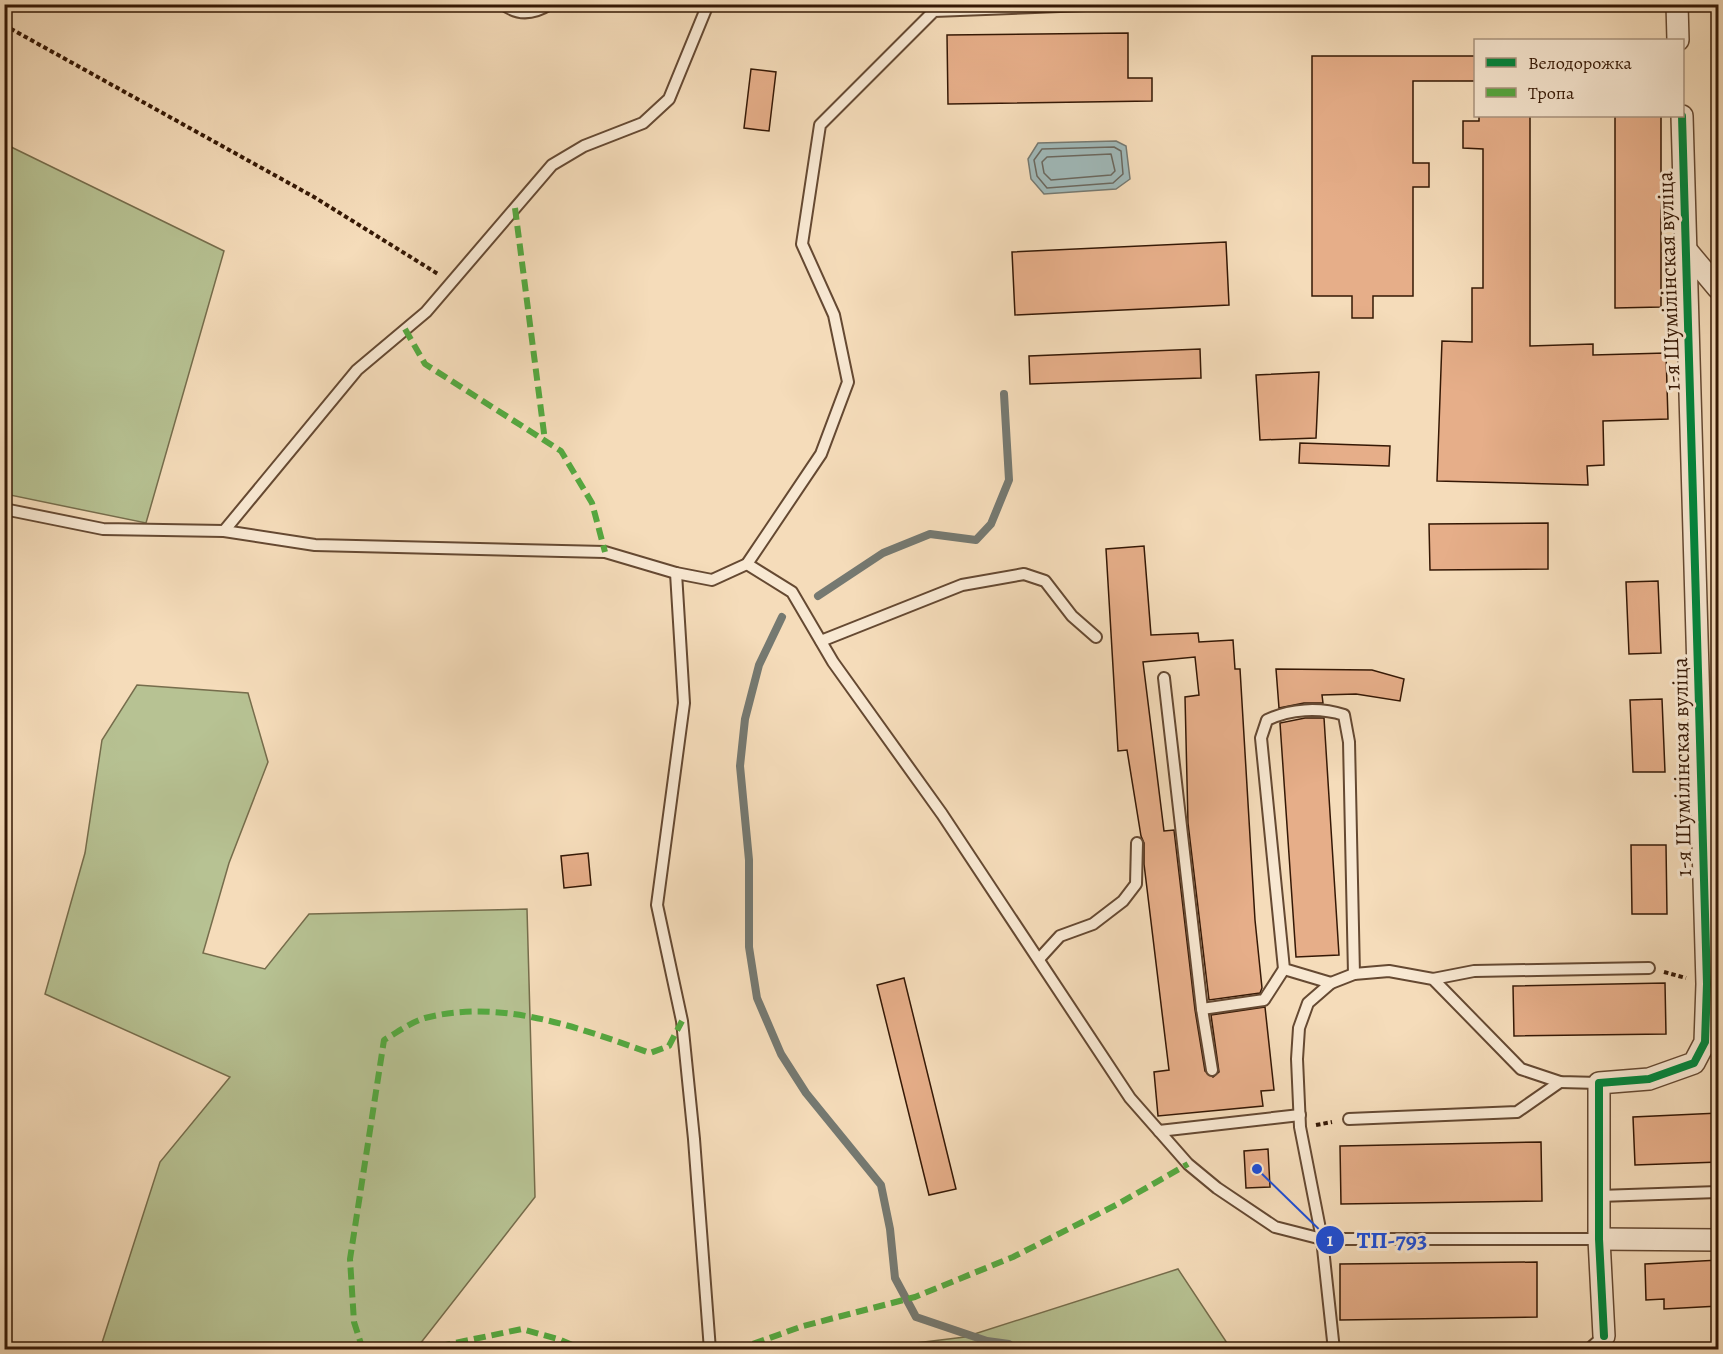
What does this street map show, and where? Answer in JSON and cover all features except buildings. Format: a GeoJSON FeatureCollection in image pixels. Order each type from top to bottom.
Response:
{"type":"FeatureCollection","features":[{"type":"Feature","properties":{"kind":"street"},"geometry":{"type":"LineString","coordinates":[[1677,4],[1678,39]]}},
{"type":"Feature","properties":{"kind":"street","name":"1-я Шумілінская вуліца"},"geometry":{"type":"LineString","coordinates":[[1599,1083],[1649,1079],[1694,1063],[1706,1042],[1707,984],[1712,949],[1710,802],[1682,117]]}},
{"type":"Feature","properties":{"kind":"street"},"geometry":{"type":"LineString","coordinates":[[1688,251],[1719,288]]}},
{"type":"Feature","properties":{"kind":"street"},"geometry":{"type":"LineString","coordinates":[[1599,1083],[1599,1345]]}},
{"type":"Feature","properties":{"kind":"street"},"geometry":{"type":"LineString","coordinates":[[1599,1239],[1719,1240]]}},
{"type":"Feature","properties":{"kind":"lane"},"geometry":{"type":"LineString","coordinates":[[503,4],[510,10],[524,13],[539,11],[550,4]]}},
{"type":"Feature","properties":{"kind":"lane"},"geometry":{"type":"LineString","coordinates":[[224,531],[357,370],[426,312],[552,165],[584,146],[643,123],[669,99],[708,4]]}},
{"type":"Feature","properties":{"kind":"lane"},"geometry":{"type":"LineString","coordinates":[[4,509],[103,529],[224,531],[315,545],[605,552],[676,573],[712,580],[747,564],[821,454],[848,382],[834,315],[802,244],[820,125],[934,11],[1111,4]]}},
{"type":"Feature","properties":{"kind":"lane"},"geometry":{"type":"LineString","coordinates":[[747,564],[792,592],[821,641],[1039,959],[1130,1098],[1188,1164],[1217,1188],[1275,1227],[1322,1239],[1599,1239]]}},
{"type":"Feature","properties":{"kind":"lane"},"geometry":{"type":"LineString","coordinates":[[676,573],[684,703],[657,904],[682,1021],[694,1139],[710,1350]]}},
{"type":"Feature","properties":{"kind":"lane"},"geometry":{"type":"LineString","coordinates":[[821,641],[962,585],[1023,574],[1045,581],[1072,616],[1096,637]]}},
{"type":"Feature","properties":{"kind":"lane"},"geometry":{"type":"LineString","coordinates":[[1164,678],[1202,1009],[1212,1070]]}},
{"type":"Feature","properties":{"kind":"lane"},"geometry":{"type":"LineString","coordinates":[[1202,1009],[1264,1000],[1284,969],[1261,738],[1267,720],[1286,711],[1331,711],[1344,715],[1349,742],[1354,974]]}},
{"type":"Feature","properties":{"kind":"lane"},"geometry":{"type":"LineString","coordinates":[[1039,959],[1060,936],[1094,924],[1123,901],[1136,885],[1137,843]]}},
{"type":"Feature","properties":{"kind":"lane"},"geometry":{"type":"LineString","coordinates":[[1334,1350],[1322,1239],[1300,1127],[1297,1059],[1299,1028],[1308,1003],[1331,983],[1354,974],[1389,971],[1433,979],[1474,971],[1650,968]]}},
{"type":"Feature","properties":{"kind":"lane"},"geometry":{"type":"LineString","coordinates":[[1284,969],[1331,983]]}},
{"type":"Feature","properties":{"kind":"lane"},"geometry":{"type":"LineString","coordinates":[[1433,979],[1521,1069],[1560,1082],[1599,1083]]}},
{"type":"Feature","properties":{"kind":"lane"},"geometry":{"type":"LineString","coordinates":[[1349,1119],[1517,1112],[1560,1082]]}},
{"type":"Feature","properties":{"kind":"lane"},"geometry":{"type":"LineString","coordinates":[[1159,1131],[1300,1115]]}},
{"type":"Feature","properties":{"kind":"lane"},"geometry":{"type":"LineString","coordinates":[[1599,1196],[1719,1192]]}},
{"type":"Feature","properties":{"kind":"path"},"geometry":{"type":"LineString","coordinates":[[4,25],[314,197],[451,283]]}},
{"type":"Feature","properties":{"kind":"path"},"geometry":{"type":"LineString","coordinates":[[1300,1127],[1349,1119]]}},
{"type":"Feature","properties":{"kind":"green space"},"geometry":{"type":"Polygon","coordinates":[[[5,144],[224,251],[146,523],[5,494],[5,144]]]}},
{"type":"Feature","properties":{"kind":"green space"},"geometry":{"type":"Polygon","coordinates":[[[137,685],[248,693],[268,762],[229,863],[203,953],[265,969],[309,914],[527,909],[535,1197],[416,1349],[100,1349],[160,1162],[230,1077],[45,994],[85,853],[102,740],[137,685]]]}},
{"type":"Feature","properties":{"kind":"green space"},"geometry":{"type":"Polygon","coordinates":[[[1178,1269],[1231,1349],[866,1349],[965,1337],[1178,1269]]]}},
{"type":"Feature","properties":{"kind":"water"},"geometry":{"type":"Polygon","coordinates":[[[1116,141],[1126,146],[1130,179],[1116,189],[1044,194],[1031,179],[1028,159],[1038,143],[1116,141]]]}},
{"type":"Feature","properties":{"kind":"waterway"},"geometry":{"type":"LineString","coordinates":[[818,596],[883,553],[930,534],[976,540],[991,524],[1009,480],[1004,394]]}},
{"type":"Feature","properties":{"kind":"waterway"},"geometry":{"type":"LineString","coordinates":[[782,617],[759,665],[745,719],[740,766],[749,860],[749,947],[757,998],[781,1054],[806,1093],[881,1185],[890,1229],[895,1278],[916,1317],[987,1341],[1009,1344],[1015,1350]]}},
{"type":"Feature","properties":{"kind":"marked path"},"geometry":{"type":"LineString","coordinates":[[515,208],[545,441]]}},
{"type":"Feature","properties":{"kind":"marked path"},"geometry":{"type":"LineString","coordinates":[[405,329],[425,364],[561,451],[592,503],[605,552]]}},
{"type":"Feature","properties":{"kind":"marked path"},"geometry":{"type":"LineString","coordinates":[[363,1350],[354,1322],[350,1259],[384,1040],[425,1018],[453,1013],[482,1012],[511,1014],[568,1026],[650,1053],[669,1046],[682,1021]]}},
{"type":"Feature","properties":{"kind":"marked path"},"geometry":{"type":"LineString","coordinates":[[736,1350],[803,1326],[915,1297],[1013,1257],[1118,1204],[1188,1164]]}},
{"type":"Feature","properties":{"kind":"marked path"},"geometry":{"type":"LineString","coordinates":[[421,1350],[522,1329],[561,1340],[583,1350]]}},
{"type":"Feature","properties":{"kind":"cycle path"},"geometry":{"type":"LineString","coordinates":[[1604,1336],[1599,1239],[1599,1083],[1649,1079],[1694,1063],[1705,1042],[1707,984],[1682,117]]}},
{"type":"Feature","properties":{"kind":"place","name":"ТП-793"},"geometry":{"type":"Point","coordinates":[1257,1169]}}]}
